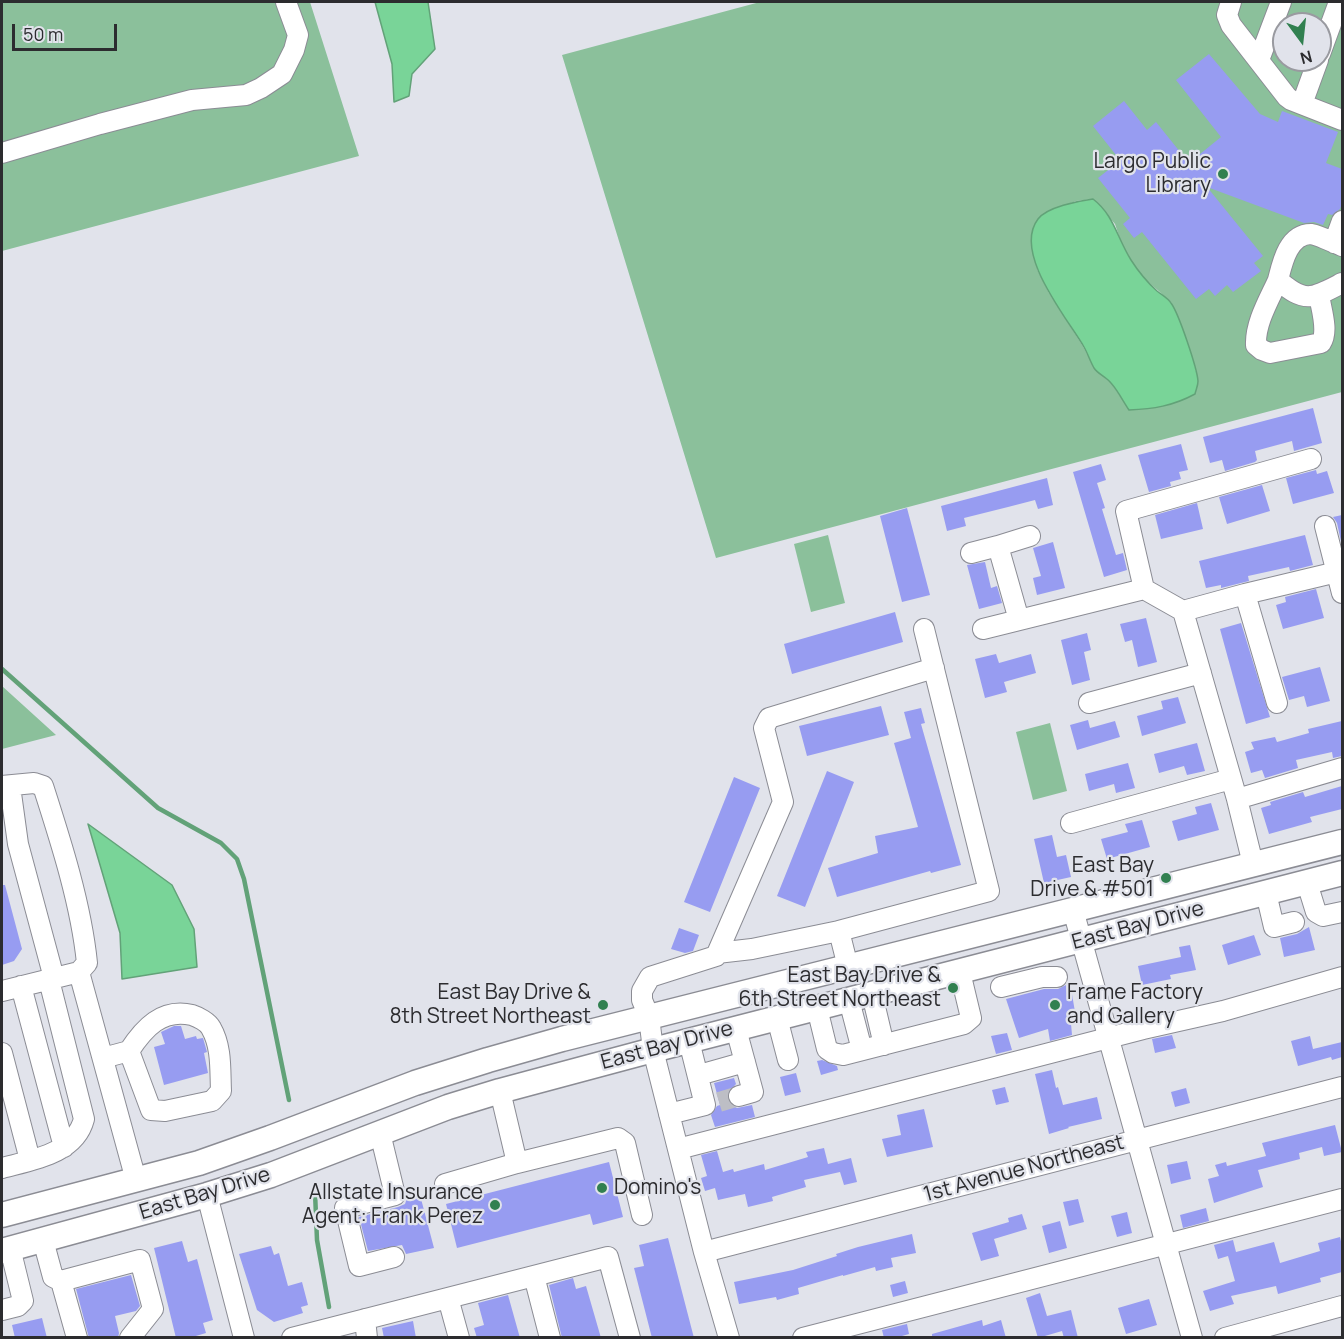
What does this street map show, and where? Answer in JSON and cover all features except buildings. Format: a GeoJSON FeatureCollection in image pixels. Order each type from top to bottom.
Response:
{"type":"FeatureCollection","features":[{"type":"Feature","properties":{"kind":"main road","name":"East Bay Drive"},"geometry":{"type":"LineString","coordinates":[[2,1215],[199,1162],[270,1138],[415,1083],[488,1060],[649,1017],[1342,842]]}},
{"type":"Feature","properties":{"kind":"main road","name":"East Bay Drive"},"geometry":{"type":"LineString","coordinates":[[6,1249],[207,1195],[271,1175],[448,1107],[500,1091],[1342,873]]}},
{"type":"Feature","properties":{"kind":"street"},"geometry":{"type":"LineString","coordinates":[[2,153],[100,123],[192,100],[246,94],[261,88],[282,74],[294,50],[298,35],[286,2]]}},
{"type":"Feature","properties":{"kind":"street"},"geometry":{"type":"LineString","coordinates":[[1231,2],[1227,15],[1231,25],[1287,97],[1342,120]]}},
{"type":"Feature","properties":{"kind":"street"},"geometry":{"type":"LineString","coordinates":[[1259,60],[1281,2]]}},
{"type":"Feature","properties":{"kind":"street"},"geometry":{"type":"LineString","coordinates":[[1332,21],[1339,2]]}},
{"type":"Feature","properties":{"kind":"street"},"geometry":{"type":"LineString","coordinates":[[1302,104],[1314,72]]}},
{"type":"Feature","properties":{"kind":"street"},"geometry":{"type":"LineString","coordinates":[[1319,295],[1324,332],[1321,343],[1270,353],[1256,345],[1256,336],[1263,312],[1278,280],[1288,250],[1296,239],[1311,234],[1338,244],[1342,221]]}},
{"type":"Feature","properties":{"kind":"street"},"geometry":{"type":"LineString","coordinates":[[1278,280],[1293,293],[1307,297],[1319,295],[1342,283]]}},
{"type":"Feature","properties":{"kind":"street"},"geometry":{"type":"LineString","coordinates":[[1144,590],[1126,511],[1311,459]]}},
{"type":"Feature","properties":{"kind":"street"},"geometry":{"type":"LineString","coordinates":[[1325,526],[1342,593]]}},
{"type":"Feature","properties":{"kind":"street"},"geometry":{"type":"LineString","coordinates":[[970,553],[1030,536]]}},
{"type":"Feature","properties":{"kind":"street"},"geometry":{"type":"LineString","coordinates":[[998,546],[1019,620]]}},
{"type":"Feature","properties":{"kind":"street"},"geometry":{"type":"LineString","coordinates":[[983,629],[1144,590],[1183,611],[1337,572]]}},
{"type":"Feature","properties":{"kind":"street"},"geometry":{"type":"LineString","coordinates":[[1245,594],[1277,703]]}},
{"type":"Feature","properties":{"kind":"street"},"geometry":{"type":"LineString","coordinates":[[1183,611],[1254,864]]}},
{"type":"Feature","properties":{"kind":"street"},"geometry":{"type":"LineString","coordinates":[[717,953],[839,931],[989,891],[924,629]]}},
{"type":"Feature","properties":{"kind":"street"},"geometry":{"type":"LineString","coordinates":[[729,1338],[704,1252],[669,1114],[642,992],[650,977],[716,956],[783,802],[764,728],[769,718],[934,668]]}},
{"type":"Feature","properties":{"kind":"street"},"geometry":{"type":"LineString","coordinates":[[1089,703],[1201,673]]}},
{"type":"Feature","properties":{"kind":"street"},"geometry":{"type":"LineString","coordinates":[[1237,799],[1342,768]]}},
{"type":"Feature","properties":{"kind":"street"},"geometry":{"type":"LineString","coordinates":[[1071,823],[1231,779]]}},
{"type":"Feature","properties":{"kind":"street"},"geometry":{"type":"LineString","coordinates":[[2,991],[21,986],[51,979],[79,972],[87,963],[76,902],[44,786],[34,783],[6,786],[18,844],[51,979],[84,1119],[82,1128],[75,1138],[64,1147],[46,1156],[2,1168]]}},
{"type":"Feature","properties":{"kind":"street"},"geometry":{"type":"LineString","coordinates":[[1306,883],[1316,912],[1323,916],[1342,912]]}},
{"type":"Feature","properties":{"kind":"street"},"geometry":{"type":"LineString","coordinates":[[1266,893],[1274,927],[1294,922]]}},
{"type":"Feature","properties":{"kind":"street"},"geometry":{"type":"LineString","coordinates":[[1073,910],[1192,1338]]}},
{"type":"Feature","properties":{"kind":"street"},"geometry":{"type":"LineString","coordinates":[[839,931],[848,967]]}},
{"type":"Feature","properties":{"kind":"street"},"geometry":{"type":"LineString","coordinates":[[1009,960],[1008,985],[1049,977],[1037,952]]}},
{"type":"Feature","properties":{"kind":"street"},"geometry":{"type":"LineString","coordinates":[[79,972],[136,1180]]}},
{"type":"Feature","properties":{"kind":"street"},"geometry":{"type":"LineString","coordinates":[[817,1008],[827,1049],[833,1053],[843,1055],[884,1045],[964,1024],[971,1018],[960,972]]}},
{"type":"Feature","properties":{"kind":"street"},"geometry":{"type":"LineString","coordinates":[[678,1149],[1108,1038],[1223,1011],[1342,977]]}},
{"type":"Feature","properties":{"kind":"street"},"geometry":{"type":"LineString","coordinates":[[21,986],[64,1147]]}},
{"type":"Feature","properties":{"kind":"street"},"geometry":{"type":"LineString","coordinates":[[860,997],[884,1045]]}},
{"type":"Feature","properties":{"kind":"street"},"geometry":{"type":"LineString","coordinates":[[860,997],[862,1050]]}},
{"type":"Feature","properties":{"kind":"street"},"geometry":{"type":"LineString","coordinates":[[102,1058],[129,1051],[138,1038],[160,1017],[178,1013],[195,1016],[210,1026],[220,1052],[221,1091],[212,1101],[165,1111],[151,1110],[129,1051]]}},
{"type":"Feature","properties":{"kind":"street"},"geometry":{"type":"LineString","coordinates":[[777,1018],[788,1060]]}},
{"type":"Feature","properties":{"kind":"street"},"geometry":{"type":"LineString","coordinates":[[669,1114],[708,1093],[742,1081],[736,1029]]}},
{"type":"Feature","properties":{"kind":"street"},"geometry":{"type":"LineString","coordinates":[[689,1041],[708,1093]]}},
{"type":"Feature","properties":{"kind":"street"},"geometry":{"type":"LineString","coordinates":[[2,1053],[30,1160]]}},
{"type":"Feature","properties":{"kind":"street"},"geometry":{"type":"LineString","coordinates":[[76,1086],[108,1078]]}},
{"type":"Feature","properties":{"kind":"street","name":"1st Avenue Northeast"},"geometry":{"type":"LineString","coordinates":[[704,1252],[1342,1087]]}},
{"type":"Feature","properties":{"kind":"street"},"geometry":{"type":"LineString","coordinates":[[500,1091],[518,1163]]}},
{"type":"Feature","properties":{"kind":"street"},"geometry":{"type":"LineString","coordinates":[[380,1133],[395,1195],[345,1208],[359,1266],[394,1257]]}},
{"type":"Feature","properties":{"kind":"street"},"geometry":{"type":"LineString","coordinates":[[445,1184],[618,1138],[625,1143],[642,1215]]}},
{"type":"Feature","properties":{"kind":"street"},"geometry":{"type":"LineString","coordinates":[[207,1195],[244,1338]]}},
{"type":"Feature","properties":{"kind":"street"},"geometry":{"type":"LineString","coordinates":[[803,1338],[1342,1199]]}},
{"type":"Feature","properties":{"kind":"street"},"geometry":{"type":"LineString","coordinates":[[43,1240],[54,1277],[61,1281],[77,1338]]}},
{"type":"Feature","properties":{"kind":"street"},"geometry":{"type":"LineString","coordinates":[[2,1310],[18,1306],[23,1301],[6,1249]]}},
{"type":"Feature","properties":{"kind":"street"},"geometry":{"type":"LineString","coordinates":[[292,1338],[366,1328],[448,1298],[608,1257],[630,1338]]}},
{"type":"Feature","properties":{"kind":"street"},"geometry":{"type":"LineString","coordinates":[[61,1281],[140,1260],[153,1309],[130,1338]]}},
{"type":"Feature","properties":{"kind":"street"},"geometry":{"type":"LineString","coordinates":[[534,1276],[550,1338]]}},
{"type":"Feature","properties":{"kind":"street"},"geometry":{"type":"LineString","coordinates":[[448,1298],[459,1338]]}},
{"type":"Feature","properties":{"kind":"street"},"geometry":{"type":"LineString","coordinates":[[1225,1338],[1342,1306]]}},
{"type":"Feature","properties":{"kind":"shaded area"},"geometry":{"type":"Polygon","coordinates":[[[2,2],[310,2],[359,156],[2,251],[2,2]]]}},
{"type":"Feature","properties":{"kind":"shaded area"},"geometry":{"type":"Polygon","coordinates":[[[375,2],[428,2],[435,49],[412,74],[409,96],[394,102],[392,64],[375,2]]]}},
{"type":"Feature","properties":{"kind":"shaded area"},"geometry":{"type":"Polygon","coordinates":[[[760,2],[1342,2],[1342,392],[716,558],[562,55],[760,2]],[[1093,199],[1076,201],[1044,214],[1037,269],[1095,369],[1111,383],[1129,409],[1197,373],[1171,302],[1144,278],[1131,261],[1115,224],[1093,199]]]}},
{"type":"Feature","properties":{"kind":"shaded area"},"geometry":{"type":"Polygon","coordinates":[[[1093,199],[1106,212],[1126,252],[1137,268],[1174,309],[1187,341],[1198,381],[1195,394],[1187,398],[1163,406],[1129,410],[1111,383],[1094,368],[1084,347],[1045,285],[1032,249],[1032,233],[1038,219],[1055,208],[1093,199]]]}},
{"type":"Feature","properties":{"kind":"shaded area"},"geometry":{"type":"Polygon","coordinates":[[[828,535],[845,603],[811,612],[794,544],[828,535]]]}},
{"type":"Feature","properties":{"kind":"shaded area"},"geometry":{"type":"Polygon","coordinates":[[[2,686],[56,735],[2,749],[2,686]]]}},
{"type":"Feature","properties":{"kind":"shaded area"},"geometry":{"type":"Polygon","coordinates":[[[1050,723],[1067,791],[1033,800],[1016,732],[1050,723]]]}},
{"type":"Feature","properties":{"kind":"shaded area"},"geometry":{"type":"Polygon","coordinates":[[[88,824],[172,885],[194,929],[197,967],[122,979],[120,933],[88,824]]]}},
{"type":"Feature","properties":{"kind":"waterway"},"geometry":{"type":"LineString","coordinates":[[2,669],[158,808],[221,843],[237,859],[244,879],[289,1100]]}},
{"type":"Feature","properties":{"kind":"waterway"},"geometry":{"type":"LineString","coordinates":[[315,1192],[317,1240],[329,1307]]}},
{"type":"Feature","properties":{"kind":"tunnel"},"geometry":{"type":"LineString","coordinates":[[719,1102],[739,1096]]}},
{"type":"Feature","properties":{"kind":"place","name":"Largo Public Library"},"geometry":{"type":"Point","coordinates":[1223,174]}},
{"type":"Feature","properties":{"kind":"place","name":"East Bay Drive & #501"},"geometry":{"type":"Point","coordinates":[1166,878]}},
{"type":"Feature","properties":{"kind":"place","name":"East Bay Drive & 6th Street Northeast"},"geometry":{"type":"Point","coordinates":[953,988]}},
{"type":"Feature","properties":{"kind":"place","name":"East Bay Drive & 8th Street Northeast"},"geometry":{"type":"Point","coordinates":[603,1005]}},
{"type":"Feature","properties":{"kind":"place","name":"Frame Factory and Gallery"},"geometry":{"type":"Point","coordinates":[1055,1005]}},
{"type":"Feature","properties":{"kind":"place","name":"Domino's"},"geometry":{"type":"Point","coordinates":[602,1188]}},
{"type":"Feature","properties":{"kind":"place","name":"Allstate Insurance Agent: Frank Perez"},"geometry":{"type":"Point","coordinates":[495,1205]}}]}
